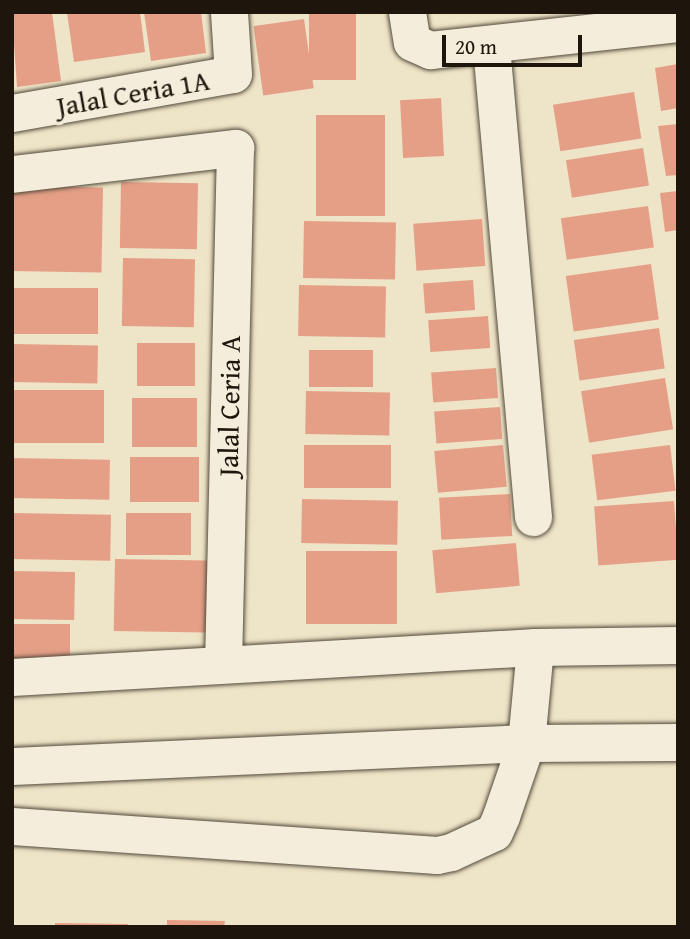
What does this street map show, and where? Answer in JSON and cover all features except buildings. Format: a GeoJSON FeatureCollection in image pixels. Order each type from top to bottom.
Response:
{"type":"FeatureCollection","features":[{"type":"Feature","properties":{"kind":"street","name":"Jalal Ceria 1A"},"geometry":{"type":"LineString","coordinates":[[12,113],[233,74],[229,12]]}},
{"type":"Feature","properties":{"kind":"street"},"geometry":{"type":"LineString","coordinates":[[407,12],[412,42],[421,47],[491,46],[678,23]]}},
{"type":"Feature","properties":{"kind":"street"},"geometry":{"type":"LineString","coordinates":[[491,46],[533,517]]}},
{"type":"Feature","properties":{"kind":"street","name":"Jalal Ceria A"},"geometry":{"type":"LineString","coordinates":[[12,174],[235,148],[223,663]]}},
{"type":"Feature","properties":{"kind":"street"},"geometry":{"type":"LineString","coordinates":[[12,677],[535,647],[678,645]]}},
{"type":"Feature","properties":{"kind":"street"},"geometry":{"type":"LineString","coordinates":[[12,826],[438,855],[494,832],[526,743],[535,647]]}},
{"type":"Feature","properties":{"kind":"street"},"geometry":{"type":"LineString","coordinates":[[12,766],[526,743],[678,742]]}}]}
